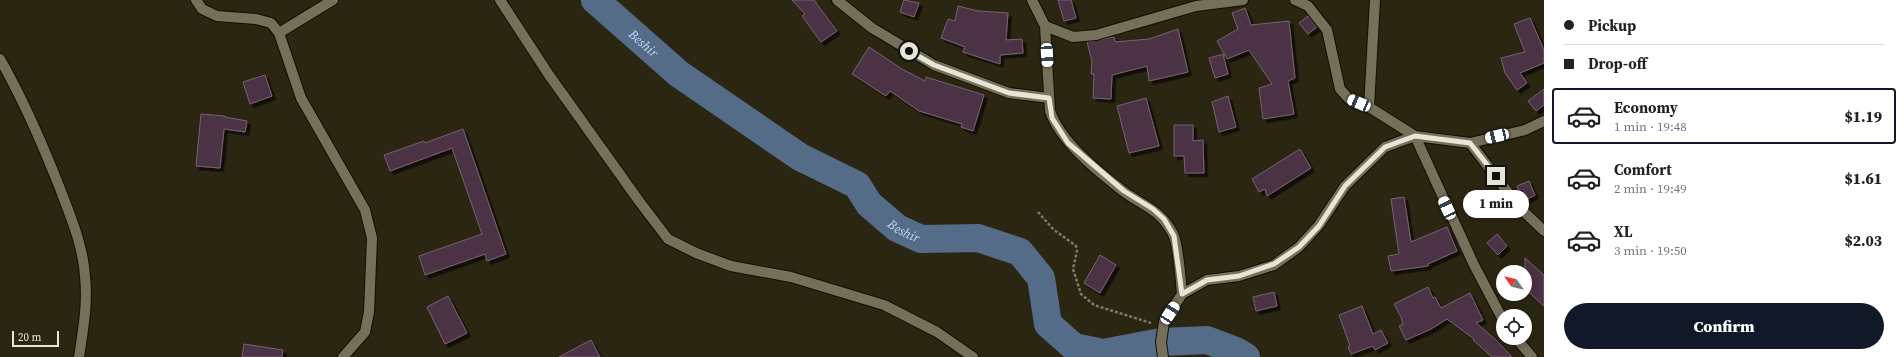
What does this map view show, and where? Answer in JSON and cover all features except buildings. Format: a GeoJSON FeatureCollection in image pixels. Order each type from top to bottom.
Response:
{"type":"FeatureCollection","features":[{"type":"Feature","properties":{"kind":"street"},"geometry":{"type":"LineString","coordinates":[[196,0],[202,9],[217,16],[256,19],[271,23],[279,33],[301,98],[365,210],[372,238],[370,312],[364,332],[343,357]]}},
{"type":"Feature","properties":{"kind":"street"},"geometry":{"type":"LineString","coordinates":[[279,33],[333,0]]}},
{"type":"Feature","properties":{"kind":"street"},"geometry":{"type":"LineString","coordinates":[[500,0],[549,75],[668,239],[696,253],[731,266],[791,277],[884,305],[937,332],[974,357]]}},
{"type":"Feature","properties":{"kind":"street"},"geometry":{"type":"LineString","coordinates":[[837,0],[872,28],[934,65],[1009,93],[1049,98]]}},
{"type":"Feature","properties":{"kind":"street"},"geometry":{"type":"LineString","coordinates":[[1032,0],[1045,26],[1049,98],[1052,118],[1068,143],[1124,191],[1153,209],[1164,219],[1174,236],[1182,294]]}},
{"type":"Feature","properties":{"kind":"street"},"geometry":{"type":"LineString","coordinates":[[1045,26],[1073,37],[1096,35],[1196,6],[1224,1],[1242,0]]}},
{"type":"Feature","properties":{"kind":"street"},"geometry":{"type":"LineString","coordinates":[[1295,0],[1308,6],[1327,30],[1340,89],[1349,99],[1369,107],[1415,136],[1470,143],[1525,130],[1544,120]]}},
{"type":"Feature","properties":{"kind":"street"},"geometry":{"type":"LineString","coordinates":[[1369,107],[1375,0]]}},
{"type":"Feature","properties":{"kind":"street"},"geometry":{"type":"LineString","coordinates":[[0,59],[13,82],[49,160],[75,228],[85,274],[86,310],[79,357]]}},
{"type":"Feature","properties":{"kind":"street"},"geometry":{"type":"LineString","coordinates":[[1163,357],[1161,342],[1164,322],[1182,294],[1207,280],[1239,276],[1274,264],[1299,247],[1319,226],[1345,186],[1385,147],[1415,136]]}},
{"type":"Feature","properties":{"kind":"street"},"geometry":{"type":"LineString","coordinates":[[1415,136],[1474,265],[1497,309]]}},
{"type":"Feature","properties":{"kind":"street"},"geometry":{"type":"LineString","coordinates":[[1470,143],[1520,208],[1544,231]]}},
{"type":"Feature","properties":{"kind":"street"},"geometry":{"type":"LineString","coordinates":[[1522,345],[1532,357]]}},
{"type":"Feature","properties":{"kind":"path"},"geometry":{"type":"LineString","coordinates":[[1038,212],[1053,228],[1076,246],[1077,251],[1073,268],[1081,294],[1094,305],[1134,319],[1163,326]]}},
{"type":"Feature","properties":{"kind":"waterway","name":"Beshir"},"geometry":{"type":"LineString","coordinates":[[595,0],[679,74],[800,157],[857,185],[869,204],[897,228],[921,239],[978,238],[1020,252],[1041,278],[1048,324],[1074,347],[1103,353],[1161,342],[1207,340],[1236,351],[1246,357]]}},
{"type":"Feature","properties":{"kind":"route"},"geometry":{"type":"LineString","coordinates":[[909,51],[934,65],[1009,93],[1049,98],[1052,118],[1068,143],[1124,191],[1153,209],[1164,219],[1174,236],[1182,294],[1207,280],[1239,276],[1274,264],[1299,247],[1319,226],[1345,186],[1385,147],[1415,136],[1470,143],[1496,176]]}}]}
